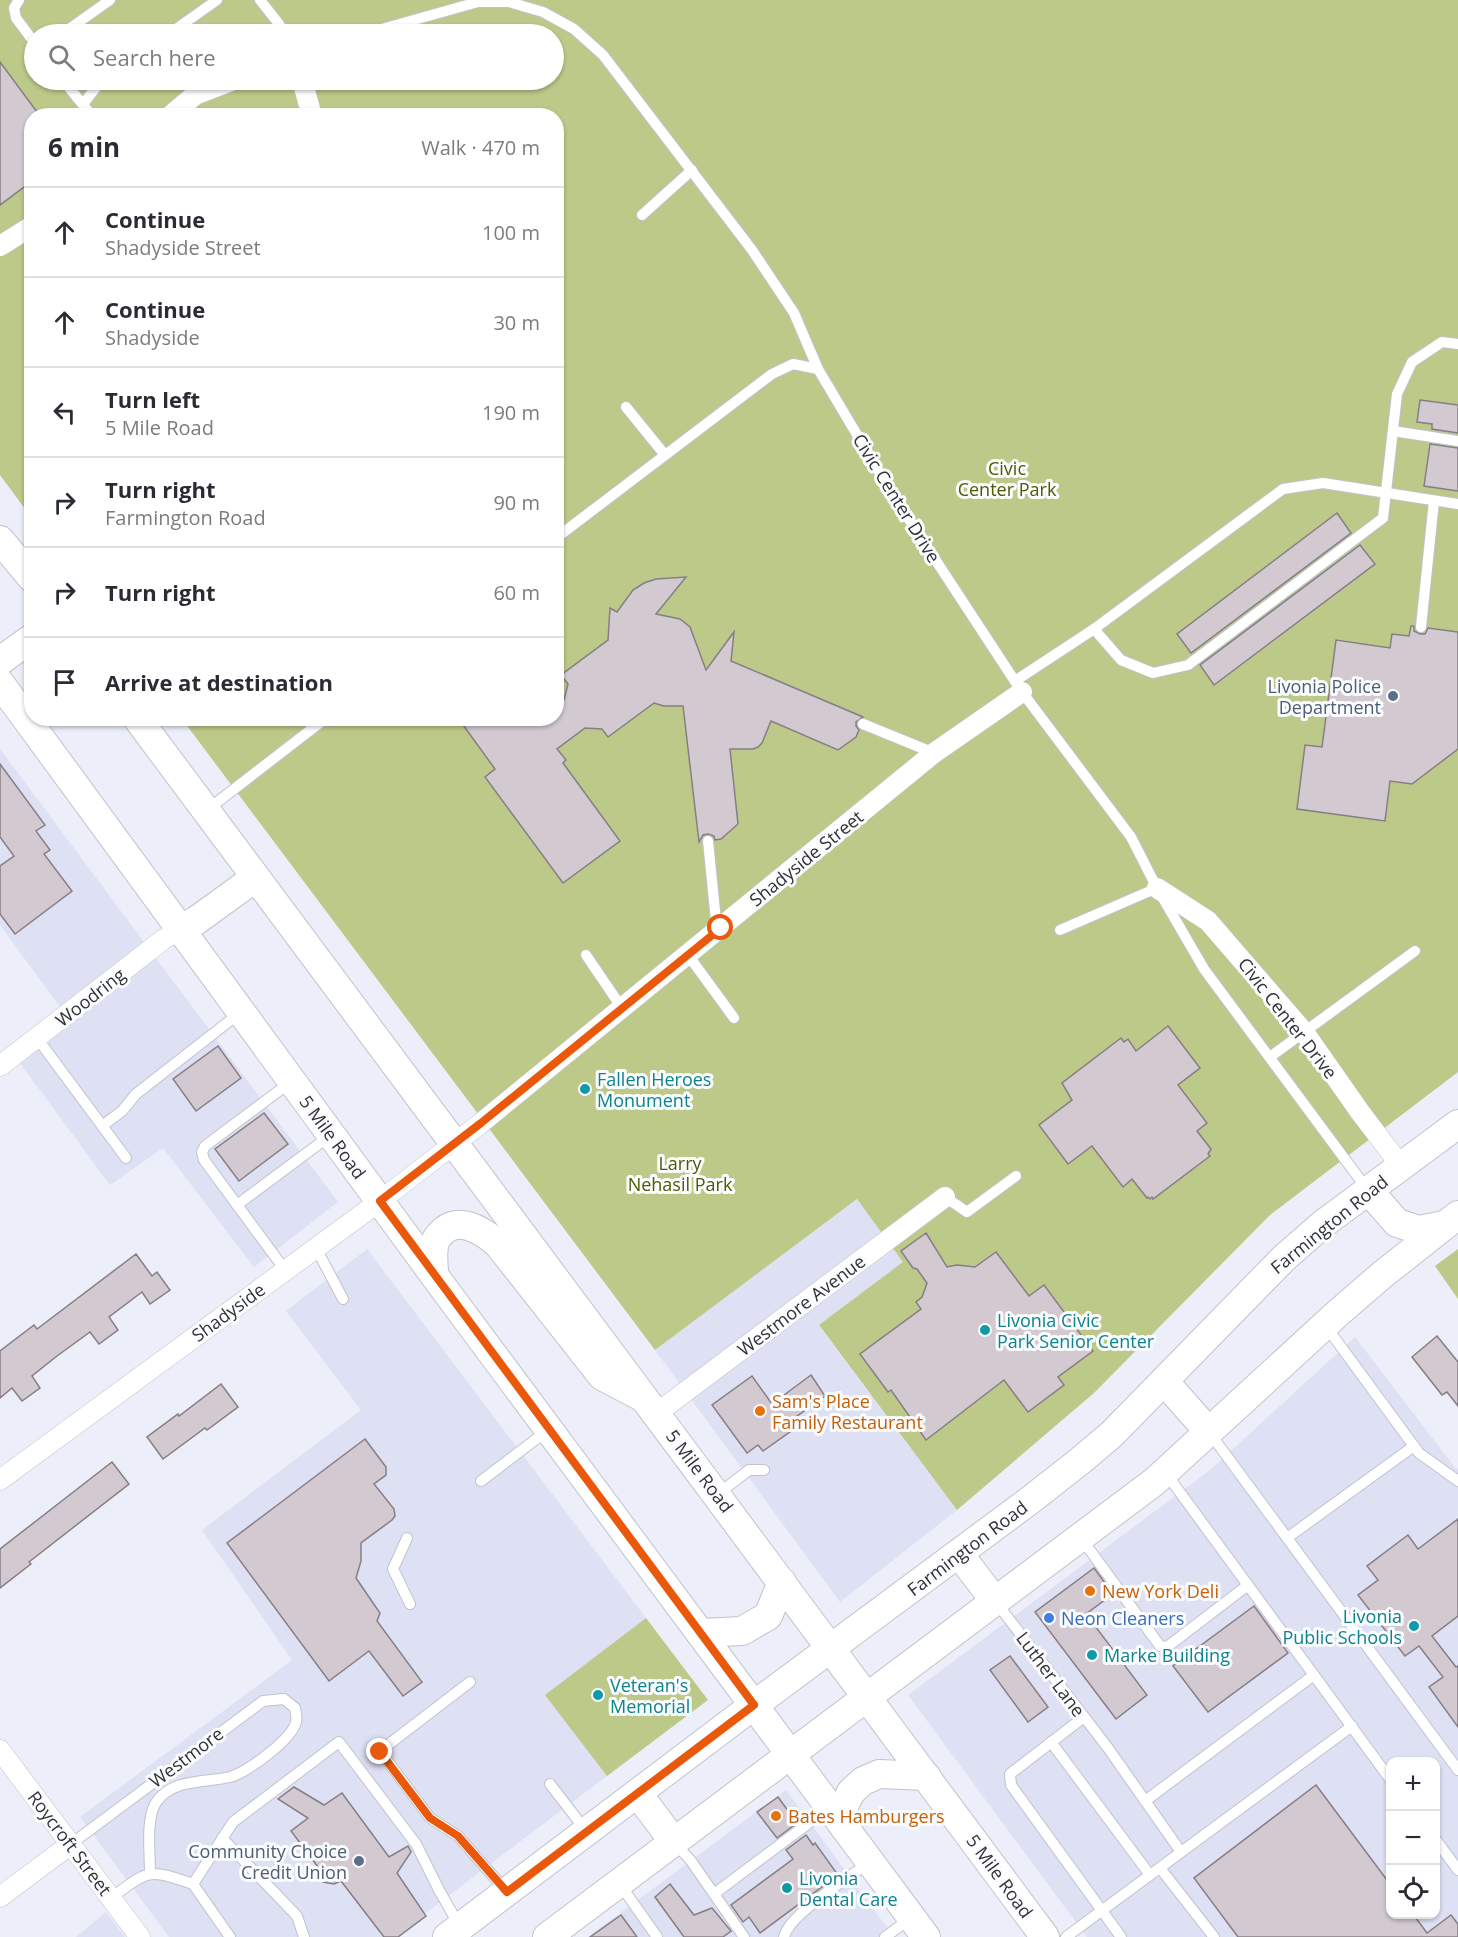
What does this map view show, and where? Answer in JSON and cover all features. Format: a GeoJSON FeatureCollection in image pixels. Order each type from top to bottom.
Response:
{"type":"FeatureCollection","features":[{"type":"Feature","properties":{"kind":"main road"},"geometry":{"type":"LineString","coordinates":[[0,540],[24,568]]}},
{"type":"Feature","properties":{"kind":"main road"},"geometry":{"type":"LineString","coordinates":[[0,661],[24,644]]}},
{"type":"Feature","properties":{"kind":"main road","name":"5 Mile Road"},"geometry":{"type":"LineString","coordinates":[[0,683],[24,716]]}},
{"type":"Feature","properties":{"kind":"main road","name":"5 Mile Road"},"geometry":{"type":"LineString","coordinates":[[32,726],[434,1275],[918,1926]]}},
{"type":"Feature","properties":{"kind":"main road","name":"5 Mile Road"},"geometry":{"type":"LineString","coordinates":[[143,726],[1045,1937]]}},
{"type":"Feature","properties":{"kind":"main road"},"geometry":{"type":"LineString","coordinates":[[181,929],[255,878]]}},
{"type":"Feature","properties":{"kind":"main road","name":"Farmington Road"},"geometry":{"type":"LineString","coordinates":[[458,1934],[507,1892],[1080,1461],[1112,1434],[1284,1258],[1323,1224],[1458,1124]]}},
{"type":"Feature","properties":{"kind":"main road"},"geometry":{"type":"LineString","coordinates":[[1369,1191],[1397,1223],[1419,1230],[1451,1220]]}},
{"type":"Feature","properties":{"kind":"main road"},"geometry":{"type":"LineString","coordinates":[[560,1933],[618,1883],[1165,1472],[1325,1324],[1451,1220]]}},
{"type":"Feature","properties":{"kind":"main road"},"geometry":{"type":"LineString","coordinates":[[434,1275],[434,1250],[437,1238],[447,1229],[458,1225],[482,1230],[498,1244],[602,1376],[652,1407]]}},
{"type":"Feature","properties":{"kind":"main road"},"geometry":{"type":"LineString","coordinates":[[1164,1382],[1209,1432]]}},
{"type":"Feature","properties":{"kind":"main road"},"geometry":{"type":"LineString","coordinates":[[959,1554],[995,1601]]}},
{"type":"Feature","properties":{"kind":"main road"},"geometry":{"type":"LineString","coordinates":[[700,1633],[742,1631],[768,1616],[782,1582]]}},
{"type":"Feature","properties":{"kind":"main road"},"geometry":{"type":"LineString","coordinates":[[837,1817],[850,1792],[863,1781],[879,1774],[926,1776]]}},
{"type":"Feature","properties":{"kind":"main road"},"geometry":{"type":"LineString","coordinates":[[638,1794],[674,1842]]}},
{"type":"Feature","properties":{"kind":"main road"},"geometry":{"type":"LineString","coordinates":[[918,1926],[947,1937]]}},
{"type":"Feature","properties":{"kind":"street"},"geometry":{"type":"LineString","coordinates":[[180,108],[195,95],[208,90]]}},
{"type":"Feature","properties":{"kind":"street"},"geometry":{"type":"LineString","coordinates":[[305,90],[310,108]]}},
{"type":"Feature","properties":{"kind":"street"},"geometry":{"type":"LineString","coordinates":[[0,246],[24,231]]}},
{"type":"Feature","properties":{"kind":"street","name":"Shadyside Street"},"geometry":{"type":"LineString","coordinates":[[454,1143],[1018,687]]}},
{"type":"Feature","properties":{"kind":"street","name":"Civic Center Drive"},"geometry":{"type":"LineString","coordinates":[[1157,888],[1208,921],[1304,1032],[1401,1166]]}},
{"type":"Feature","properties":{"kind":"street","name":"Woodring"},"geometry":{"type":"LineString","coordinates":[[0,1066],[164,939],[181,929]]}},
{"type":"Feature","properties":{"kind":"street","name":"Shadyside"},"geometry":{"type":"LineString","coordinates":[[0,1480],[380,1201],[454,1143]]}},
{"type":"Feature","properties":{"kind":"street","name":"Westmore Avenue"},"geometry":{"type":"LineString","coordinates":[[652,1407],[945,1197]]}},
{"type":"Feature","properties":{"kind":"street","name":"Roycroft Street"},"geometry":{"type":"LineString","coordinates":[[0,1750],[140,1937]]}},
{"type":"Feature","properties":{"kind":"street"},"geometry":{"type":"LineString","coordinates":[[0,1897],[71,1844]]}},
{"type":"Feature","properties":{"kind":"lane"},"geometry":{"type":"LineString","coordinates":[[19,0],[14,8],[16,18],[24,29]]}},
{"type":"Feature","properties":{"kind":"lane"},"geometry":{"type":"LineString","coordinates":[[76,24],[110,0]]}},
{"type":"Feature","properties":{"kind":"lane"},"geometry":{"type":"LineString","coordinates":[[183,24],[217,0]]}},
{"type":"Feature","properties":{"kind":"lane"},"geometry":{"type":"LineString","coordinates":[[261,0],[279,24]]}},
{"type":"Feature","properties":{"kind":"lane","name":"Civic Center Drive"},"geometry":{"type":"LineString","coordinates":[[400,24],[478,2],[509,2],[543,12],[574,29],[603,55],[752,250],[794,313],[818,369],[891,492],[1018,687],[1131,837],[1203,969],[1369,1191]]}},
{"type":"Feature","properties":{"kind":"lane"},"geometry":{"type":"LineString","coordinates":[[71,90],[85,108]]}},
{"type":"Feature","properties":{"kind":"lane"},"geometry":{"type":"LineString","coordinates":[[82,105],[94,90]]}},
{"type":"Feature","properties":{"kind":"lane"},"geometry":{"type":"LineString","coordinates":[[642,214],[692,170]]}},
{"type":"Feature","properties":{"kind":"lane"},"geometry":{"type":"LineString","coordinates":[[1094,629],[1121,660],[1153,673],[1188,665],[1383,518],[1397,394],[1412,362],[1442,342],[1458,344]]}},
{"type":"Feature","properties":{"kind":"lane"},"geometry":{"type":"LineString","coordinates":[[564,532],[772,374],[793,364],[818,369]]}},
{"type":"Feature","properties":{"kind":"lane"},"geometry":{"type":"LineString","coordinates":[[626,407],[665,455]]}},
{"type":"Feature","properties":{"kind":"lane"},"geometry":{"type":"LineString","coordinates":[[1393,431],[1458,441]]}},
{"type":"Feature","properties":{"kind":"lane"},"geometry":{"type":"LineString","coordinates":[[1018,687],[1283,489],[1323,483],[1458,504]]}},
{"type":"Feature","properties":{"kind":"lane"},"geometry":{"type":"LineString","coordinates":[[1421,627],[1434,501]]}},
{"type":"Feature","properties":{"kind":"lane"},"geometry":{"type":"LineString","coordinates":[[863,724],[934,753]]}},
{"type":"Feature","properties":{"kind":"lane"},"geometry":{"type":"LineString","coordinates":[[206,811],[316,726]]}},
{"type":"Feature","properties":{"kind":"lane"},"geometry":{"type":"LineString","coordinates":[[708,841],[717,931]]}},
{"type":"Feature","properties":{"kind":"lane"},"geometry":{"type":"LineString","coordinates":[[1060,930],[1157,888]]}},
{"type":"Feature","properties":{"kind":"lane"},"geometry":{"type":"LineString","coordinates":[[1270,1057],[1415,951]]}},
{"type":"Feature","properties":{"kind":"lane"},"geometry":{"type":"LineString","coordinates":[[688,955],[734,1018]]}},
{"type":"Feature","properties":{"kind":"lane"},"geometry":{"type":"LineString","coordinates":[[586,956],[622,1008]]}},
{"type":"Feature","properties":{"kind":"lane"},"geometry":{"type":"LineString","coordinates":[[102,1126],[122,1111],[136,1094],[242,1011]]}},
{"type":"Feature","properties":{"kind":"lane"},"geometry":{"type":"LineString","coordinates":[[37,1038],[126,1158]]}},
{"type":"Feature","properties":{"kind":"lane"},"geometry":{"type":"LineString","coordinates":[[285,1270],[204,1160],[202,1152],[205,1146],[293,1081]]}},
{"type":"Feature","properties":{"kind":"lane"},"geometry":{"type":"LineString","coordinates":[[237,1205],[331,1134]]}},
{"type":"Feature","properties":{"kind":"lane"},"geometry":{"type":"LineString","coordinates":[[945,1197],[967,1212],[1016,1176]]}},
{"type":"Feature","properties":{"kind":"lane"},"geometry":{"type":"LineString","coordinates":[[315,1248],[343,1299]]}},
{"type":"Feature","properties":{"kind":"lane"},"geometry":{"type":"LineString","coordinates":[[1325,1324],[1419,1453],[1458,1481]]}},
{"type":"Feature","properties":{"kind":"lane"},"geometry":{"type":"LineString","coordinates":[[482,1481],[549,1429]]}},
{"type":"Feature","properties":{"kind":"lane"},"geometry":{"type":"LineString","coordinates":[[1209,1432],[1458,1770]]}},
{"type":"Feature","properties":{"kind":"lane"},"geometry":{"type":"LineString","coordinates":[[1287,1538],[1414,1446]]}},
{"type":"Feature","properties":{"kind":"lane"},"geometry":{"type":"LineString","coordinates":[[717,1494],[749,1470],[764,1470]]}},
{"type":"Feature","properties":{"kind":"lane"},"geometry":{"type":"LineString","coordinates":[[1165,1472],[1386,1773]]}},
{"type":"Feature","properties":{"kind":"lane"},"geometry":{"type":"LineString","coordinates":[[1080,1537],[1160,1646],[1167,1647],[1248,1585]]}},
{"type":"Feature","properties":{"kind":"lane"},"geometry":{"type":"LineString","coordinates":[[407,1538],[393,1569],[410,1604]]}},
{"type":"Feature","properties":{"kind":"lane","name":"Luther Lane"},"geometry":{"type":"LineString","coordinates":[[995,1601],[1107,1748],[1181,1852]]}},
{"type":"Feature","properties":{"kind":"lane"},"geometry":{"type":"LineString","coordinates":[[1145,1801],[1314,1675]]}},
{"type":"Feature","properties":{"kind":"lane"},"geometry":{"type":"LineString","coordinates":[[470,1682],[380,1752],[430,1818],[458,1836],[507,1892]]}},
{"type":"Feature","properties":{"kind":"lane","name":"Westmore"},"geometry":{"type":"LineString","coordinates":[[71,1844],[263,1701],[284,1700],[295,1708],[296,1721],[289,1737],[249,1767],[232,1776],[188,1782],[168,1792],[157,1801],[150,1814],[150,1873]]}},
{"type":"Feature","properties":{"kind":"lane"},"geometry":{"type":"LineString","coordinates":[[1084,1717],[1010,1774],[1011,1785],[1121,1937]]}},
{"type":"Feature","properties":{"kind":"lane"},"geometry":{"type":"LineString","coordinates":[[1066,1937],[1352,1726]]}},
{"type":"Feature","properties":{"kind":"lane"},"geometry":{"type":"LineString","coordinates":[[193,1884],[233,1822],[339,1742],[416,1844],[458,1934]]}},
{"type":"Feature","properties":{"kind":"lane"},"geometry":{"type":"LineString","coordinates":[[1051,1742],[1150,1875]]}},
{"type":"Feature","properties":{"kind":"lane"},"geometry":{"type":"LineString","coordinates":[[550,1784],[587,1832]]}},
{"type":"Feature","properties":{"kind":"lane"},"geometry":{"type":"LineString","coordinates":[[714,1894],[837,1817]]}},
{"type":"Feature","properties":{"kind":"lane"},"geometry":{"type":"LineString","coordinates":[[222,1838],[297,1916],[304,1937]]}},
{"type":"Feature","properties":{"kind":"lane"},"geometry":{"type":"LineString","coordinates":[[674,1842],[691,1861],[744,1937]]}},
{"type":"Feature","properties":{"kind":"lane"},"geometry":{"type":"LineString","coordinates":[[1440,1845],[1458,1870]]}},
{"type":"Feature","properties":{"kind":"lane"},"geometry":{"type":"LineString","coordinates":[[784,1937],[795,1917],[870,1862]]}},
{"type":"Feature","properties":{"kind":"lane"},"geometry":{"type":"LineString","coordinates":[[1160,1868],[1214,1937]]}},
{"type":"Feature","properties":{"kind":"lane"},"geometry":{"type":"LineString","coordinates":[[111,1898],[150,1873],[167,1875],[193,1884],[230,1937]]}},
{"type":"Feature","properties":{"kind":"lane"},"geometry":{"type":"LineString","coordinates":[[618,1883],[657,1937]]}},
{"type":"Feature","properties":{"kind":"lane"},"geometry":{"type":"LineString","coordinates":[[885,1937],[918,1926]]}},
{"type":"Feature","properties":{"kind":"shaded area"},"geometry":{"type":"Polygon","coordinates":[[[0,749],[338,1202],[254,1267],[163,1148],[110,1185],[8,1047],[60,1007],[0,925],[0,749]]]}},
{"type":"Feature","properties":{"kind":"shaded area"},"geometry":{"type":"Polygon","coordinates":[[[857,1199],[904,1262],[819,1326],[957,1510],[840,1602],[655,1350],[857,1199]]]}},
{"type":"Feature","properties":{"kind":"shaded area"},"geometry":{"type":"Polygon","coordinates":[[[367,1249],[646,1618],[546,1695],[607,1776],[394,1937],[169,1937],[80,1817],[292,1660],[202,1530],[361,1410],[286,1311],[367,1249]]]}},
{"type":"Feature","properties":{"kind":"shaded area"},"geometry":{"type":"Polygon","coordinates":[[[1355,1337],[1456,1469],[1458,1468],[1458,1937],[1087,1937],[908,1695],[1209,1471],[1355,1337]]]}},
{"type":"Feature","properties":{"kind":"shaded area"},"geometry":{"type":"Polygon","coordinates":[[[786,1790],[894,1937],[588,1937],[786,1790]]]}},
{"type":"Feature","properties":{"kind":"shaded area"},"geometry":{"type":"Polygon","coordinates":[[[106,1912],[125,1937],[76,1937],[106,1912]]]}},
{"type":"Feature","properties":{"kind":"green space","name":"Civic Center Park"},"geometry":{"type":"Polygon","coordinates":[[[0,0],[1458,0],[1458,1072],[1270,1215],[1094,1393],[957,1510],[819,1325],[903,1262],[857,1199],[655,1350],[187,726],[564,726],[564,108],[24,108],[24,508],[0,475],[0,0]]]}},
{"type":"Feature","properties":{"kind":"green space"},"geometry":{"type":"Polygon","coordinates":[[[1458,1249],[1458,1299],[1435,1266],[1458,1249]]]}},
{"type":"Feature","properties":{"kind":"green space"},"geometry":{"type":"Polygon","coordinates":[[[646,1618],[708,1700],[607,1776],[545,1695],[646,1618]]]}},
{"type":"Feature","properties":{"kind":"building"},"geometry":{"type":"Polygon","coordinates":[[[0,62],[34,108],[24,108],[24,187],[0,205],[0,62]]]}},
{"type":"Feature","properties":{"kind":"building"},"geometry":{"type":"Polygon","coordinates":[[[1420,400],[1458,405],[1458,433],[1432,429],[1432,424],[1417,422],[1420,400]]]}},
{"type":"Feature","properties":{"kind":"building"},"geometry":{"type":"Polygon","coordinates":[[[1430,444],[1458,448],[1458,491],[1424,486],[1430,444]]]}},
{"type":"Feature","properties":{"kind":"building"},"geometry":{"type":"Polygon","coordinates":[[[1337,513],[1351,533],[1191,653],[1177,634],[1337,513]]]}},
{"type":"Feature","properties":{"kind":"building"},"geometry":{"type":"Polygon","coordinates":[[[1360,545],[1375,564],[1214,685],[1200,665],[1360,545]]]}},
{"type":"Feature","properties":{"kind":"building"},"geometry":{"type":"Polygon","coordinates":[[[686,577],[656,614],[680,619],[690,627],[706,670],[734,632],[731,661],[863,717],[856,722],[859,730],[856,737],[838,750],[771,721],[758,747],[730,749],[738,824],[721,839],[715,840],[714,836],[708,834],[703,835],[699,842],[683,706],[664,706],[654,703],[608,737],[602,729],[585,728],[557,749],[566,760],[563,763],[620,841],[563,883],[485,777],[495,769],[464,726],[564,726],[564,700],[568,684],[564,679],[564,673],[608,640],[610,608],[617,612],[633,590],[656,579],[686,577]]]}},
{"type":"Feature","properties":{"kind":"building","name":"Livonia Police Department"},"geometry":{"type":"Polygon","coordinates":[[[1411,626],[1414,626],[1414,631],[1420,634],[1425,634],[1428,628],[1458,632],[1458,749],[1412,784],[1390,781],[1385,821],[1297,809],[1305,745],[1322,747],[1336,640],[1390,648],[1392,634],[1409,636],[1411,626]]]}},
{"type":"Feature","properties":{"kind":"building"},"geometry":{"type":"Polygon","coordinates":[[[0,764],[45,825],[36,831],[50,850],[44,854],[72,891],[15,934],[0,914],[0,866],[14,856],[0,837],[0,764]]]}},
{"type":"Feature","properties":{"kind":"building"},"geometry":{"type":"Polygon","coordinates":[[[1168,1026],[1200,1068],[1178,1085],[1207,1123],[1197,1131],[1211,1149],[1208,1154],[1210,1156],[1150,1199],[1132,1179],[1123,1187],[1092,1146],[1068,1164],[1039,1125],[1072,1100],[1062,1083],[1121,1038],[1124,1042],[1128,1039],[1136,1051],[1168,1026]]]}},
{"type":"Feature","properties":{"kind":"building"},"geometry":{"type":"Polygon","coordinates":[[[218,1046],[241,1078],[196,1111],[173,1079],[218,1046]]]}},
{"type":"Feature","properties":{"kind":"building"},"geometry":{"type":"Polygon","coordinates":[[[264,1113],[288,1144],[239,1181],[215,1149],[264,1113]]]}},
{"type":"Feature","properties":{"kind":"building","name":"Livonia Civic Park Senior Center"},"geometry":{"type":"Polygon","coordinates":[[[926,1233],[947,1267],[957,1265],[975,1267],[996,1252],[1029,1296],[1044,1285],[1093,1351],[1058,1377],[1064,1385],[1028,1412],[1004,1380],[926,1440],[891,1390],[888,1392],[860,1354],[921,1309],[916,1302],[922,1297],[927,1283],[901,1251],[926,1233]]]}},
{"type":"Feature","properties":{"kind":"building"},"geometry":{"type":"Polygon","coordinates":[[[136,1254],[152,1276],[157,1272],[170,1290],[150,1304],[142,1292],[109,1317],[118,1330],[99,1344],[90,1332],[57,1356],[32,1376],[40,1388],[22,1401],[12,1388],[0,1398],[0,1351],[34,1325],[37,1329],[136,1254]]]}},
{"type":"Feature","properties":{"kind":"building"},"geometry":{"type":"Polygon","coordinates":[[[1437,1336],[1458,1362],[1458,1406],[1447,1392],[1442,1395],[1412,1357],[1437,1336]]]}},
{"type":"Feature","properties":{"kind":"building","name":"Sam's Place Family Restaurant"},"geometry":{"type":"Polygon","coordinates":[[[811,1375],[825,1396],[796,1417],[801,1424],[763,1451],[758,1445],[747,1453],[712,1405],[752,1376],[772,1404],[811,1375]]]}},
{"type":"Feature","properties":{"kind":"building"},"geometry":{"type":"Polygon","coordinates":[[[221,1384],[238,1407],[163,1459],[147,1437],[221,1384]]]}},
{"type":"Feature","properties":{"kind":"building"},"geometry":{"type":"Polygon","coordinates":[[[365,1439],[386,1467],[386,1475],[374,1484],[394,1509],[395,1516],[361,1543],[361,1561],[356,1578],[380,1613],[377,1621],[422,1682],[403,1696],[369,1651],[329,1681],[227,1543],[365,1439]]]}},
{"type":"Feature","properties":{"kind":"building"},"geometry":{"type":"Polygon","coordinates":[[[112,1462],[129,1484],[29,1562],[31,1564],[0,1588],[0,1549],[112,1462]]]}},
{"type":"Feature","properties":{"kind":"building","name":"Livonia Public Schools"},"geometry":{"type":"Polygon","coordinates":[[[1458,1519],[1458,1616],[1432,1636],[1456,1667],[1458,1666],[1458,1727],[1429,1687],[1443,1677],[1419,1646],[1405,1656],[1358,1595],[1378,1580],[1367,1566],[1408,1535],[1418,1549],[1458,1519]]]}},
{"type":"Feature","properties":{"kind":"building","name":"Marke Building"},"geometry":{"type":"Polygon","coordinates":[[[1094,1568],[1113,1594],[1086,1614],[1147,1695],[1116,1719],[1035,1612],[1094,1568]]]}},
{"type":"Feature","properties":{"kind":"building"},"geometry":{"type":"Polygon","coordinates":[[[1254,1606],[1288,1653],[1208,1712],[1173,1666],[1254,1606]]]}},
{"type":"Feature","properties":{"kind":"building"},"geometry":{"type":"Polygon","coordinates":[[[1010,1656],[1048,1707],[1028,1722],[990,1670],[1010,1656]]]}},
{"type":"Feature","properties":{"kind":"building"},"geometry":{"type":"Polygon","coordinates":[[[1316,1785],[1386,1879],[1386,1919],[1417,1919],[1427,1933],[1451,1915],[1458,1924],[1458,1937],[1238,1937],[1194,1878],[1316,1785]]]}},
{"type":"Feature","properties":{"kind":"building","name":"Community Choice Credit Union"},"geometry":{"type":"Polygon","coordinates":[[[294,1787],[324,1805],[342,1793],[389,1857],[408,1846],[411,1852],[397,1873],[426,1916],[398,1937],[384,1937],[341,1881],[334,1884],[323,1882],[316,1876],[318,1867],[291,1831],[308,1818],[278,1799],[294,1787]]]}},
{"type":"Feature","properties":{"kind":"building","name":"Bates Hamburgers"},"geometry":{"type":"Polygon","coordinates":[[[778,1797],[797,1823],[777,1838],[757,1812],[778,1797]]]}},
{"type":"Feature","properties":{"kind":"building","name":"Livonia Dental Care"},"geometry":{"type":"Polygon","coordinates":[[[806,1835],[813,1845],[815,1843],[838,1875],[760,1933],[749,1917],[743,1922],[731,1905],[793,1859],[786,1850],[806,1835]]]}},
{"type":"Feature","properties":{"kind":"building"},"geometry":{"type":"Polygon","coordinates":[[[670,1884],[694,1915],[712,1908],[731,1931],[723,1937],[684,1937],[655,1897],[670,1884]]]}},
{"type":"Feature","properties":{"kind":"building"},"geometry":{"type":"Polygon","coordinates":[[[621,1915],[637,1937],[590,1937],[621,1915]]]}},
{"type":"Feature","properties":{"kind":"place","name":"Livonia Police Department"},"geometry":{"type":"Point","coordinates":[1393,696]}},
{"type":"Feature","properties":{"kind":"place","name":"Fallen Heroes Monument"},"geometry":{"type":"Point","coordinates":[585,1089]}},
{"type":"Feature","properties":{"kind":"place","name":"Livonia Civic Park Senior Center"},"geometry":{"type":"Point","coordinates":[985,1330]}},
{"type":"Feature","properties":{"kind":"place","name":"Sam's Place Family Restaurant"},"geometry":{"type":"Point","coordinates":[760,1411]}},
{"type":"Feature","properties":{"kind":"place","name":"New York Deli"},"geometry":{"type":"Point","coordinates":[1090,1591]}},
{"type":"Feature","properties":{"kind":"place","name":"Neon Cleaners"},"geometry":{"type":"Point","coordinates":[1049,1618]}},
{"type":"Feature","properties":{"kind":"place","name":"Livonia Public Schools"},"geometry":{"type":"Point","coordinates":[1414,1626]}},
{"type":"Feature","properties":{"kind":"place","name":"Marke Building"},"geometry":{"type":"Point","coordinates":[1092,1655]}},
{"type":"Feature","properties":{"kind":"place","name":"Veteran's Memorial"},"geometry":{"type":"Point","coordinates":[598,1695]}},
{"type":"Feature","properties":{"kind":"place","name":"Bates Hamburgers"},"geometry":{"type":"Point","coordinates":[776,1816]}},
{"type":"Feature","properties":{"kind":"place","name":"Community Choice Credit Union"},"geometry":{"type":"Point","coordinates":[359,1861]}},
{"type":"Feature","properties":{"kind":"place","name":"Livonia Dental Care"},"geometry":{"type":"Point","coordinates":[787,1888]}},
{"type":"Feature","properties":{"kind":"route"},"geometry":{"type":"LineString","coordinates":[[380,1752],[430,1818],[458,1836],[507,1892],[754,1705],[380,1201],[481,1123],[721,928]]}},
{"type":"Feature","properties":{"kind":"park label","name":"Larry Nehasil Park"},"geometry":{"type":"Point","coordinates":[680,1173]}}]}
